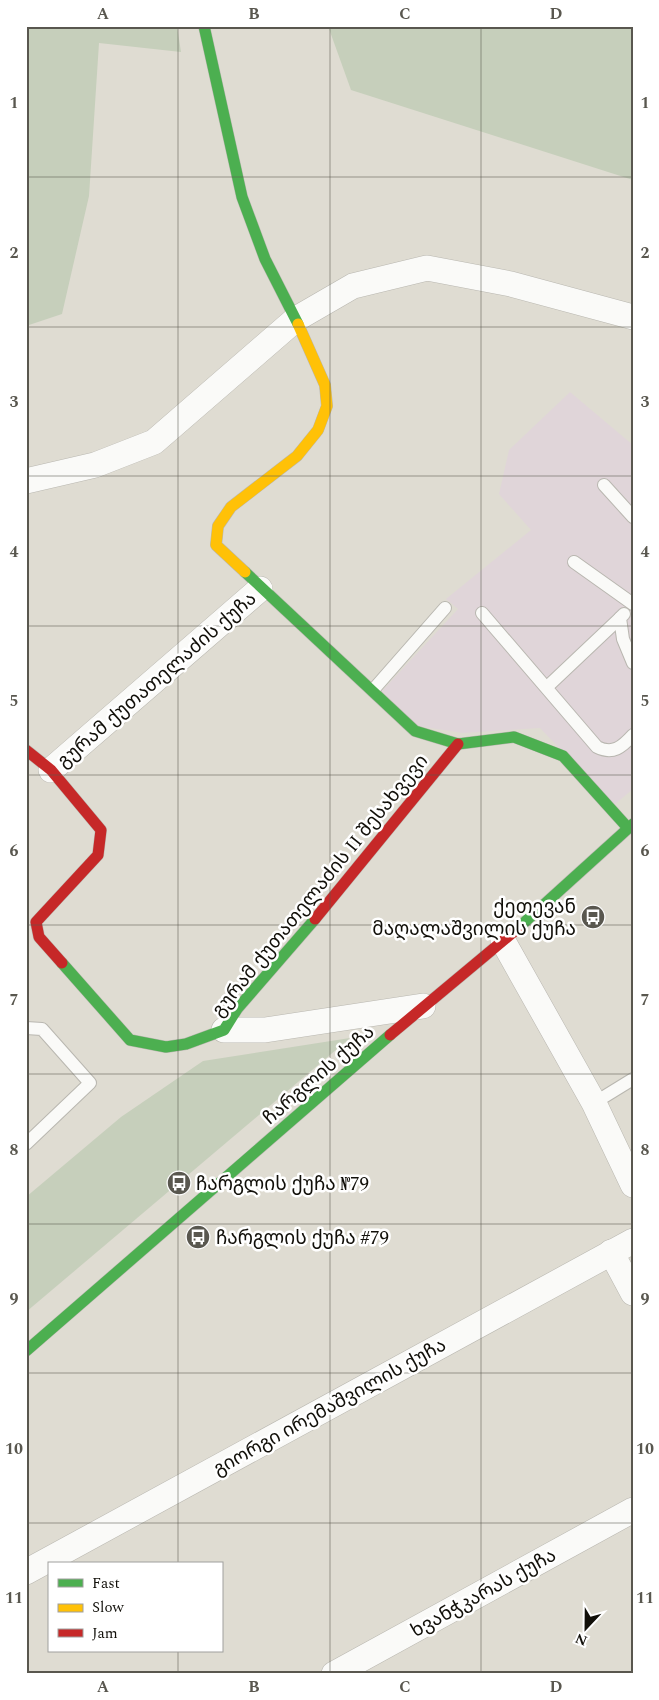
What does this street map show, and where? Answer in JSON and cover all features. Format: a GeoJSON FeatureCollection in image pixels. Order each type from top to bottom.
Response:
{"type":"FeatureCollection","features":[{"type":"Feature","properties":{"kind":"street"},"geometry":{"type":"LineString","coordinates":[[204,26],[242,197],[265,259],[296,319]]}},
{"type":"Feature","properties":{"kind":"street"},"geometry":{"type":"LineString","coordinates":[[26,481],[95,465],[154,442],[296,319],[353,286],[427,268],[510,284],[633,317]]}},
{"type":"Feature","properties":{"kind":"street","name":"გურამ ქუთათელაძის ქუჩა"},"geometry":{"type":"LineString","coordinates":[[26,750],[51,770],[260,589],[216,546],[218,526],[231,507],[297,456],[318,430],[326,406],[325,385],[296,319]]}},
{"type":"Feature","properties":{"kind":"street"},"geometry":{"type":"LineString","coordinates":[[260,589],[373,690],[415,731],[458,744],[514,737],[562,756],[630,826]]}},
{"type":"Feature","properties":{"kind":"street","name":"გურამ ქუთათელაძის II შესახვევი"},"geometry":{"type":"LineString","coordinates":[[51,770],[101,830],[98,855],[36,922],[38,937],[130,1040],[166,1047],[186,1044],[224,1030],[238,1009],[354,873],[458,744]]}},
{"type":"Feature","properties":{"kind":"street","name":"ჩარგლის ქუჩა"},"geometry":{"type":"LineString","coordinates":[[26,1350],[424,1006],[503,941],[630,826]]}},
{"type":"Feature","properties":{"kind":"street"},"geometry":{"type":"LineString","coordinates":[[503,941],[594,1102],[633,1185]]}},
{"type":"Feature","properties":{"kind":"street"},"geometry":{"type":"LineString","coordinates":[[224,1030],[265,1030],[424,1006]]}},
{"type":"Feature","properties":{"kind":"street","name":"გიორგი ირემაშვილის ქუჩა"},"geometry":{"type":"LineString","coordinates":[[26,1572],[633,1240]]}},
{"type":"Feature","properties":{"kind":"street"},"geometry":{"type":"LineString","coordinates":[[611,1252],[633,1293]]}},
{"type":"Feature","properties":{"kind":"street","name":"ხვანჭკარას ქუჩა"},"geometry":{"type":"LineString","coordinates":[[334,1674],[633,1510]]}},
{"type":"Feature","properties":{"kind":"lane"},"geometry":{"type":"LineString","coordinates":[[604,485],[633,517]]}},
{"type":"Feature","properties":{"kind":"lane"},"geometry":{"type":"LineString","coordinates":[[547,687],[633,605],[574,562]]}},
{"type":"Feature","properties":{"kind":"lane"},"geometry":{"type":"LineString","coordinates":[[373,690],[445,608]]}},
{"type":"Feature","properties":{"kind":"lane"},"geometry":{"type":"LineString","coordinates":[[482,613],[597,746],[606,751],[616,750],[633,735]]}},
{"type":"Feature","properties":{"kind":"lane"},"geometry":{"type":"LineString","coordinates":[[620,618],[623,639],[633,663]]}},
{"type":"Feature","properties":{"kind":"lane"},"geometry":{"type":"LineString","coordinates":[[26,1028],[42,1029],[90,1083],[26,1144]]}},
{"type":"Feature","properties":{"kind":"lane"},"geometry":{"type":"LineString","coordinates":[[594,1102],[633,1079]]}},
{"type":"Feature","properties":{"kind":"shaded area"},"geometry":{"type":"Polygon","coordinates":[[[570,392],[633,445],[633,789],[614,805],[540,728],[463,733],[418,726],[382,691],[458,609],[446,599],[531,530],[499,494],[509,450],[570,392]]]}},
{"type":"Feature","properties":{"kind":"green space"},"geometry":{"type":"Polygon","coordinates":[[[26,26],[177,26],[181,52],[99,43],[89,196],[62,314],[26,326],[26,26]]]}},
{"type":"Feature","properties":{"kind":"green space"},"geometry":{"type":"Polygon","coordinates":[[[328,26],[633,26],[633,180],[351,90],[328,26]]]}},
{"type":"Feature","properties":{"kind":"green space"},"geometry":{"type":"Polygon","coordinates":[[[350,1038],[26,1312],[26,1197],[121,1117],[203,1061],[350,1038]]]}},
{"type":"Feature","properties":{"kind":"traffic: fast"},"geometry":{"type":"LineString","coordinates":[[204,26],[242,197],[265,259],[298,324]]}},
{"type":"Feature","properties":{"kind":"traffic: fast"},"geometry":{"type":"LineString","coordinates":[[245,572],[415,731],[458,744],[514,737],[563,756],[628,828]]}},
{"type":"Feature","properties":{"kind":"traffic: fast"},"geometry":{"type":"LineString","coordinates":[[517,929],[633,824]]}},
{"type":"Feature","properties":{"kind":"traffic: fast"},"geometry":{"type":"LineString","coordinates":[[62,963],[130,1040],[166,1047],[186,1044],[224,1030],[237,1009],[315,919]]}},
{"type":"Feature","properties":{"kind":"traffic: fast"},"geometry":{"type":"LineString","coordinates":[[26,1351],[390,1035]]}},
{"type":"Feature","properties":{"kind":"traffic: slow"},"geometry":{"type":"LineString","coordinates":[[245,572],[216,545],[218,526],[231,507],[297,456],[318,430],[327,406],[325,385],[298,324]]}},
{"type":"Feature","properties":{"kind":"traffic: jam"},"geometry":{"type":"LineString","coordinates":[[315,919],[458,744]]}},
{"type":"Feature","properties":{"kind":"traffic: jam"},"geometry":{"type":"LineString","coordinates":[[26,750],[51,770],[101,830],[98,855],[36,922],[39,937],[62,963]]}},
{"type":"Feature","properties":{"kind":"traffic: jam"},"geometry":{"type":"LineString","coordinates":[[390,1035],[517,929]]}},
{"type":"Feature","properties":{"kind":"place","name":"ქეთევან მაღალაშვილის ქუჩა"},"geometry":{"type":"Point","coordinates":[593,917]}},
{"type":"Feature","properties":{"kind":"place","name":"ჩარგლის ქუჩა №79"},"geometry":{"type":"Point","coordinates":[179,1183]}},
{"type":"Feature","properties":{"kind":"place","name":"ჩარგლის ქუჩა #79"},"geometry":{"type":"Point","coordinates":[198,1237]}}]}
